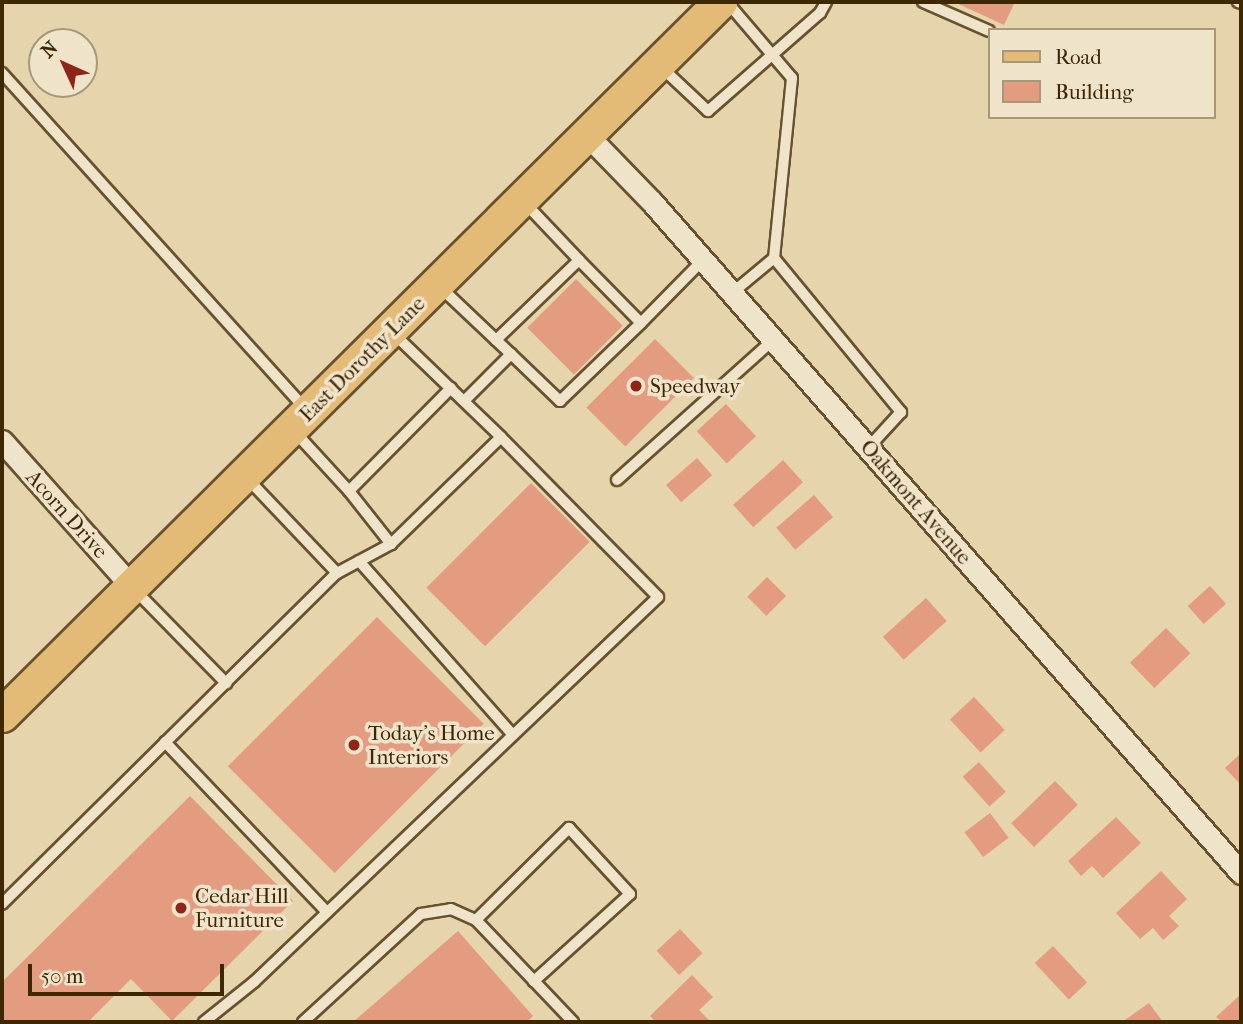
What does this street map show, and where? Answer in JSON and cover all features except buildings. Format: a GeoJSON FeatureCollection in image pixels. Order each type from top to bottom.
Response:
{"type":"FeatureCollection","features":[{"type":"Feature","properties":{"kind":"main road","name":"East Dorothy Lane"},"geometry":{"type":"LineString","coordinates":[[2,715],[720,2]]}},
{"type":"Feature","properties":{"kind":"street","name":"Oakmont Avenue"},"geometry":{"type":"LineString","coordinates":[[587,135],[703,260],[1241,873]]}},
{"type":"Feature","properties":{"kind":"street","name":"Acorn Drive"},"geometry":{"type":"LineString","coordinates":[[2,442],[132,587]]}},
{"type":"Feature","properties":{"kind":"lane"},"geometry":{"type":"LineString","coordinates":[[727,2],[773,51],[792,78],[774,258],[732,293]]}},
{"type":"Feature","properties":{"kind":"lane"},"geometry":{"type":"LineString","coordinates":[[658,64],[708,111],[773,51],[820,13],[826,2]]}},
{"type":"Feature","properties":{"kind":"lane"},"geometry":{"type":"LineString","coordinates":[[923,2],[988,31]]}},
{"type":"Feature","properties":{"kind":"lane"},"geometry":{"type":"LineString","coordinates":[[2,73],[300,420],[349,491],[391,544]]}},
{"type":"Feature","properties":{"kind":"lane"},"geometry":{"type":"LineString","coordinates":[[522,200],[641,323]]}},
{"type":"Feature","properties":{"kind":"lane"},"geometry":{"type":"LineString","coordinates":[[774,258],[901,412],[868,447]]}},
{"type":"Feature","properties":{"kind":"lane"},"geometry":{"type":"LineString","coordinates":[[496,340],[579,260]]}},
{"type":"Feature","properties":{"kind":"lane"},"geometry":{"type":"LineString","coordinates":[[438,284],[560,401],[703,260]]}},
{"type":"Feature","properties":{"kind":"lane"},"geometry":{"type":"LineString","coordinates":[[204,1022],[327,912],[658,597],[391,330]]}},
{"type":"Feature","properties":{"kind":"lane"},"geometry":{"type":"LineString","coordinates":[[617,480],[773,340]]}},
{"type":"Feature","properties":{"kind":"lane"},"geometry":{"type":"LineString","coordinates":[[464,401],[510,354]]}},
{"type":"Feature","properties":{"kind":"lane"},"geometry":{"type":"LineString","coordinates":[[349,491],[451,388]]}},
{"type":"Feature","properties":{"kind":"lane"},"geometry":{"type":"LineString","coordinates":[[2,904],[337,573],[391,544],[501,438]]}},
{"type":"Feature","properties":{"kind":"lane"},"geometry":{"type":"LineString","coordinates":[[245,475],[337,573]]}},
{"type":"Feature","properties":{"kind":"lane"},"geometry":{"type":"LineString","coordinates":[[359,561],[513,734]]}},
{"type":"Feature","properties":{"kind":"lane"},"geometry":{"type":"LineString","coordinates":[[132,587],[226,683]]}},
{"type":"Feature","properties":{"kind":"lane"},"geometry":{"type":"LineString","coordinates":[[165,743],[327,912]]}},
{"type":"Feature","properties":{"kind":"lane"},"geometry":{"type":"LineString","coordinates":[[476,920],[569,828],[630,894],[534,981]]}},
{"type":"Feature","properties":{"kind":"lane"},"geometry":{"type":"LineString","coordinates":[[303,1022],[421,914],[452,909],[476,920],[573,1022]]}},
{"type":"Feature","properties":{"kind":"place","name":"Speedway"},"geometry":{"type":"Point","coordinates":[636,386]}},
{"type":"Feature","properties":{"kind":"place","name":"Today's Home Interiors"},"geometry":{"type":"Point","coordinates":[354,745]}},
{"type":"Feature","properties":{"kind":"place","name":"Cedar Hill Furniture"},"geometry":{"type":"Point","coordinates":[181,908]}}]}
